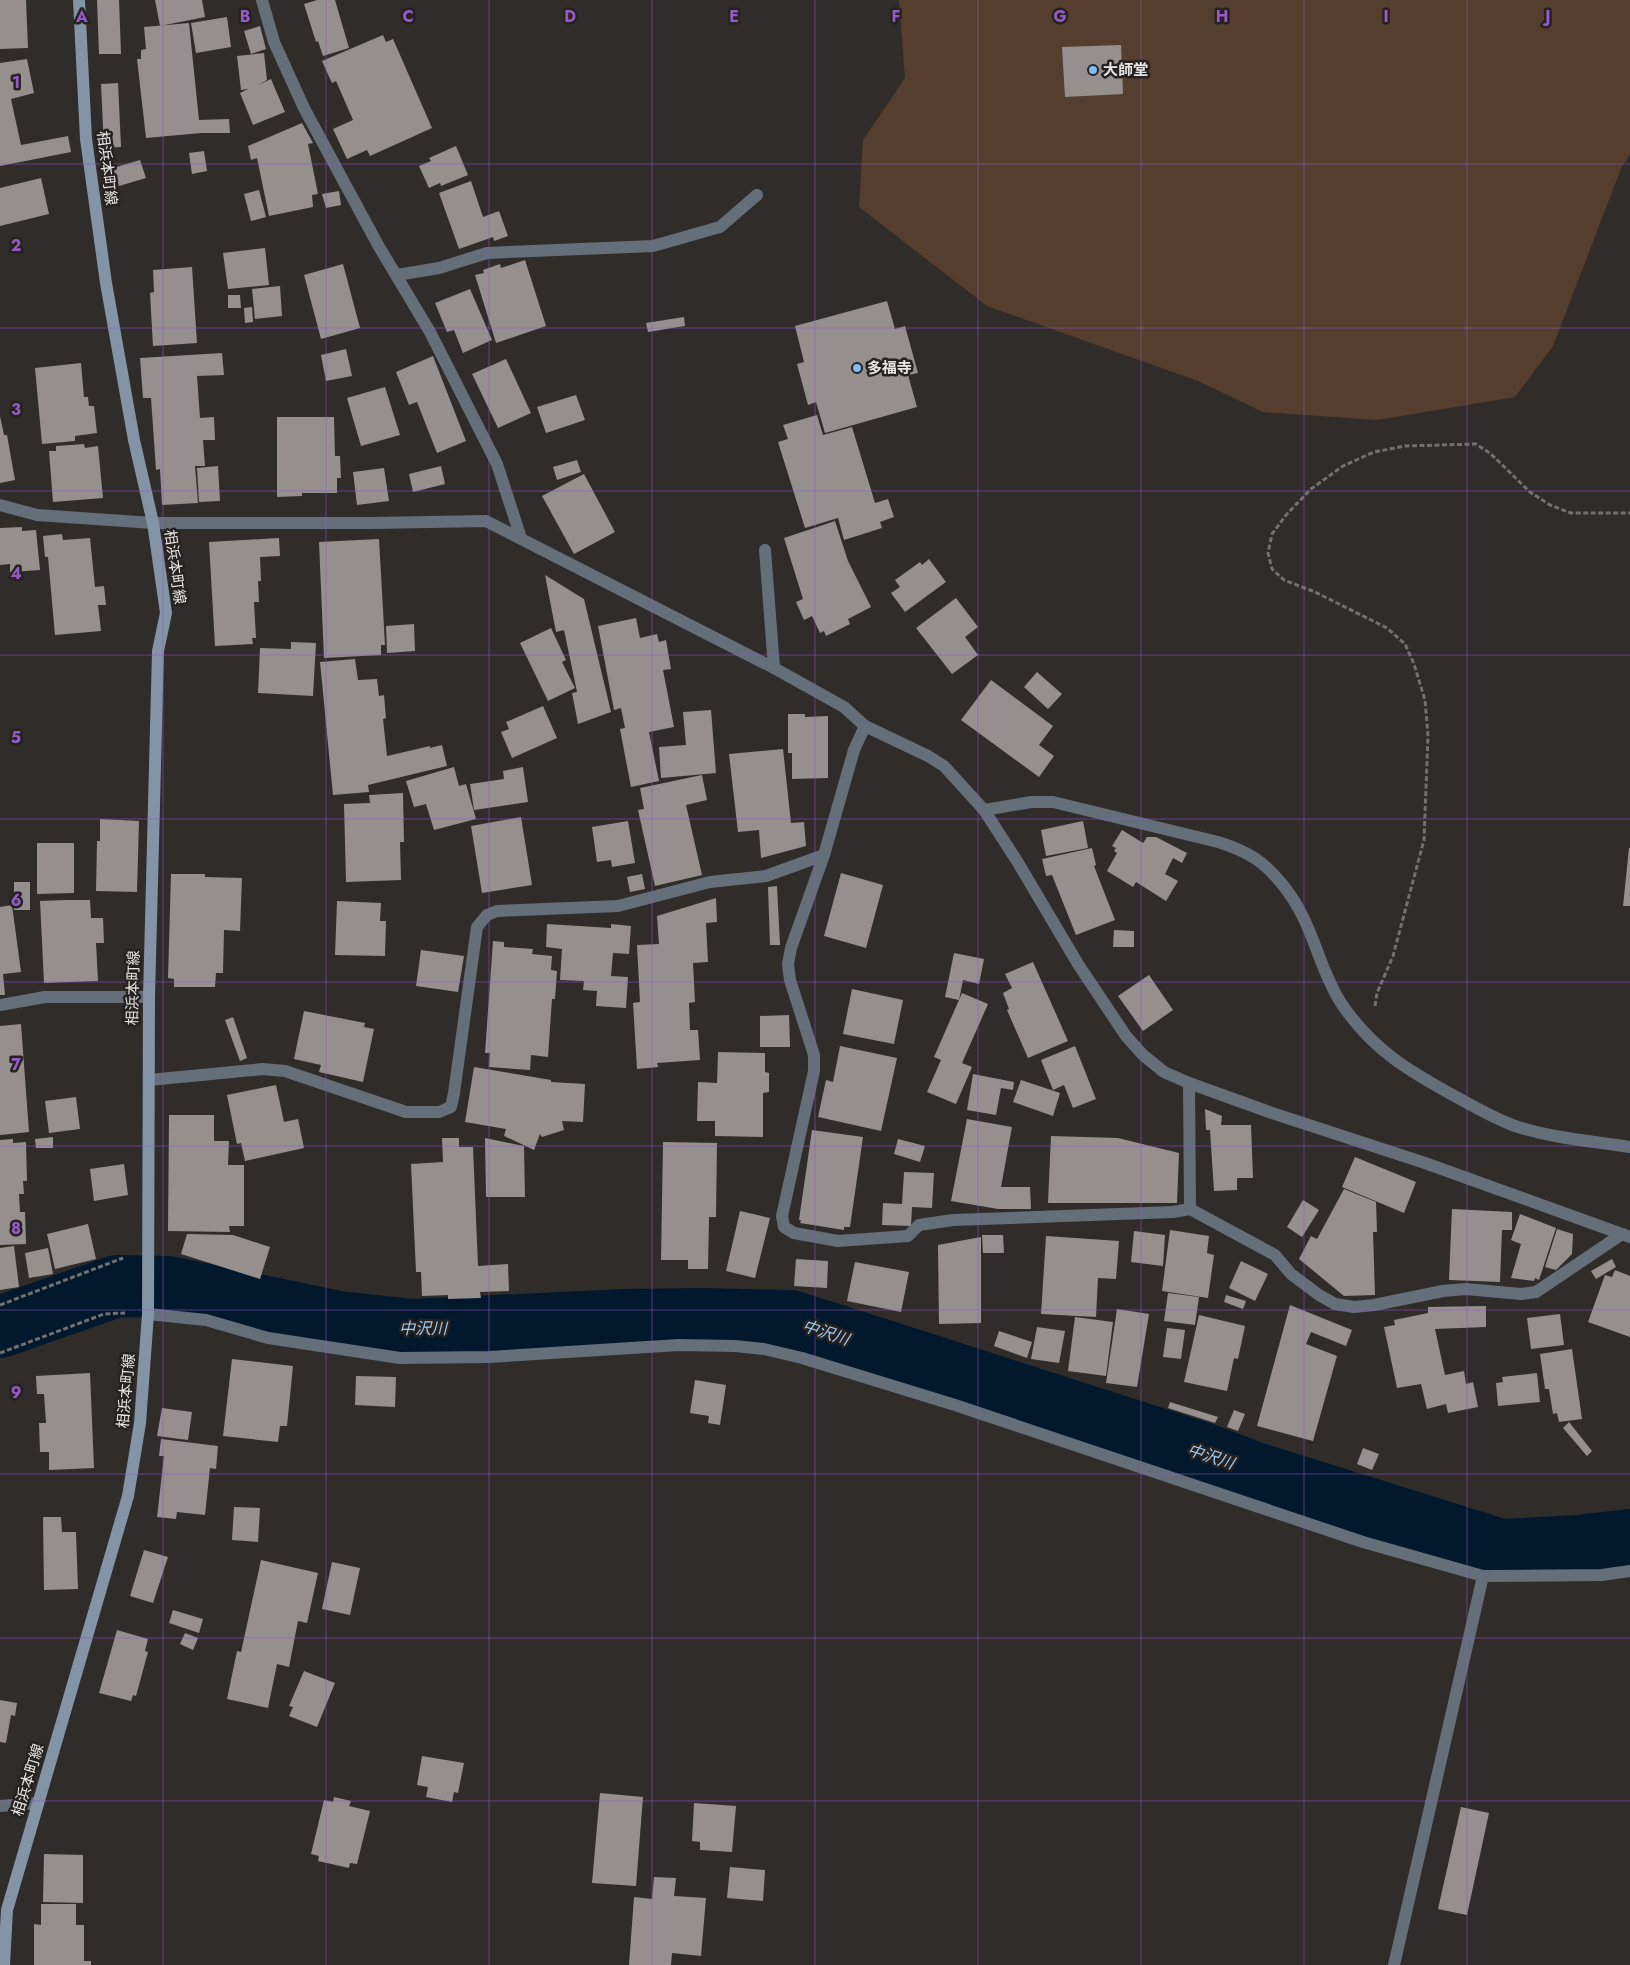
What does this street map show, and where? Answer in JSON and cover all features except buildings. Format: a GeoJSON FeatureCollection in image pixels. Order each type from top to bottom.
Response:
{"type":"FeatureCollection","features":[{"type":"Feature","properties":{"kind":"main road","name":"相浜本町線"},"geometry":{"type":"LineString","coordinates":[[4,1965],[7,1910],[128,1496],[140,1423],[148,1314],[148,997],[158,651],[166,612],[153,523],[134,440],[106,283],[86,139],[80,0]]}},
{"type":"Feature","properties":{"kind":"street"},"geometry":{"type":"LineString","coordinates":[[262,0],[274,42],[304,108],[430,332],[497,464],[521,538]]}},
{"type":"Feature","properties":{"kind":"street"},"geometry":{"type":"LineString","coordinates":[[397,276],[439,268],[486,253],[653,246],[720,227],[757,195]]}},
{"type":"Feature","properties":{"kind":"street"},"geometry":{"type":"LineString","coordinates":[[0,505],[37,514],[153,523],[486,521],[774,668],[844,707],[865,726],[928,756],[944,766],[984,810],[1017,861],[1078,964],[1126,1036],[1143,1055],[1164,1072],[1272,1113],[1425,1164],[1626,1235]]}},
{"type":"Feature","properties":{"kind":"street"},"geometry":{"type":"LineString","coordinates":[[765,550],[774,668]]}},
{"type":"Feature","properties":{"kind":"street"},"geometry":{"type":"LineString","coordinates":[[865,726],[854,750],[824,855],[791,948],[788,964],[790,980],[814,1055],[814,1071],[782,1216],[784,1227],[794,1233],[838,1241],[908,1236],[919,1225],[953,1220],[1174,1212],[1190,1209],[1275,1255],[1291,1274],[1319,1295],[1335,1304],[1354,1307],[1374,1305],[1443,1291],[1466,1289],[1521,1294],[1536,1292],[1626,1235]]}},
{"type":"Feature","properties":{"kind":"street"},"geometry":{"type":"LineString","coordinates":[[984,810],[1031,802],[1053,802],[1218,842],[1238,849],[1256,859],[1276,878],[1290,896],[1303,916],[1319,959],[1340,1002],[1362,1032],[1384,1052],[1444,1090],[1491,1116],[1516,1126],[1557,1136],[1630,1147]]}},
{"type":"Feature","properties":{"kind":"street"},"geometry":{"type":"LineString","coordinates":[[149,1080],[263,1069],[285,1071],[406,1112],[439,1112],[451,1107],[477,927],[486,915],[497,911],[618,906],[710,882],[766,876],[824,855]]}},
{"type":"Feature","properties":{"kind":"street"},"geometry":{"type":"LineString","coordinates":[[0,1005],[45,997],[148,997]]}},
{"type":"Feature","properties":{"kind":"street"},"geometry":{"type":"LineString","coordinates":[[1189,1083],[1190,1209]]}},
{"type":"Feature","properties":{"kind":"street"},"geometry":{"type":"LineString","coordinates":[[148,1314],[206,1320],[268,1338],[400,1358],[489,1357],[678,1345],[735,1346],[764,1349],[802,1358],[946,1402],[1363,1542],[1483,1576],[1602,1575],[1630,1571]]}},
{"type":"Feature","properties":{"kind":"street"},"geometry":{"type":"LineString","coordinates":[[1394,1965],[1483,1576]]}},
{"type":"Feature","properties":{"kind":"street"},"geometry":{"type":"LineString","coordinates":[[0,1806],[38,1803]]}},
{"type":"Feature","properties":{"kind":"path"},"geometry":{"type":"LineString","coordinates":[[1376,1014],[1374,1005],[1377,993],[1393,956],[1424,840],[1428,736],[1425,700],[1414,664],[1405,644],[1387,628],[1315,592],[1284,580],[1272,569],[1268,552],[1272,534],[1286,515],[1311,489],[1343,466],[1374,452],[1405,446],[1476,444],[1491,454],[1530,492],[1550,504],[1571,513],[1630,513]]}},
{"type":"Feature","properties":{"kind":"path"},"geometry":{"type":"LineString","coordinates":[[0,1305],[132,1255],[148,1259]]}},
{"type":"Feature","properties":{"kind":"path"},"geometry":{"type":"LineString","coordinates":[[0,1353],[104,1314],[148,1314]]}},
{"type":"Feature","properties":{"kind":"shaded area"},"geometry":{"type":"Polygon","coordinates":[[[899,0],[1630,0],[1630,155],[1622,166],[1553,346],[1515,397],[1377,420],[1263,412],[1198,381],[987,306],[859,207],[863,140],[905,78],[899,0]]]}},
{"type":"Feature","properties":{"kind":"waterway","name":"中沢川"},"geometry":{"type":"LineString","coordinates":[[0,1327],[117,1286],[169,1287],[339,1322],[412,1330],[625,1320],[791,1321],[1205,1454],[1252,1472],[1501,1550],[1578,1546],[1630,1540]]}},
{"type":"Feature","properties":{"kind":"place","name":"大師堂"},"geometry":{"type":"Point","coordinates":[1093,70]}},
{"type":"Feature","properties":{"kind":"place","name":"多福寺"},"geometry":{"type":"Point","coordinates":[857,368]}}]}
